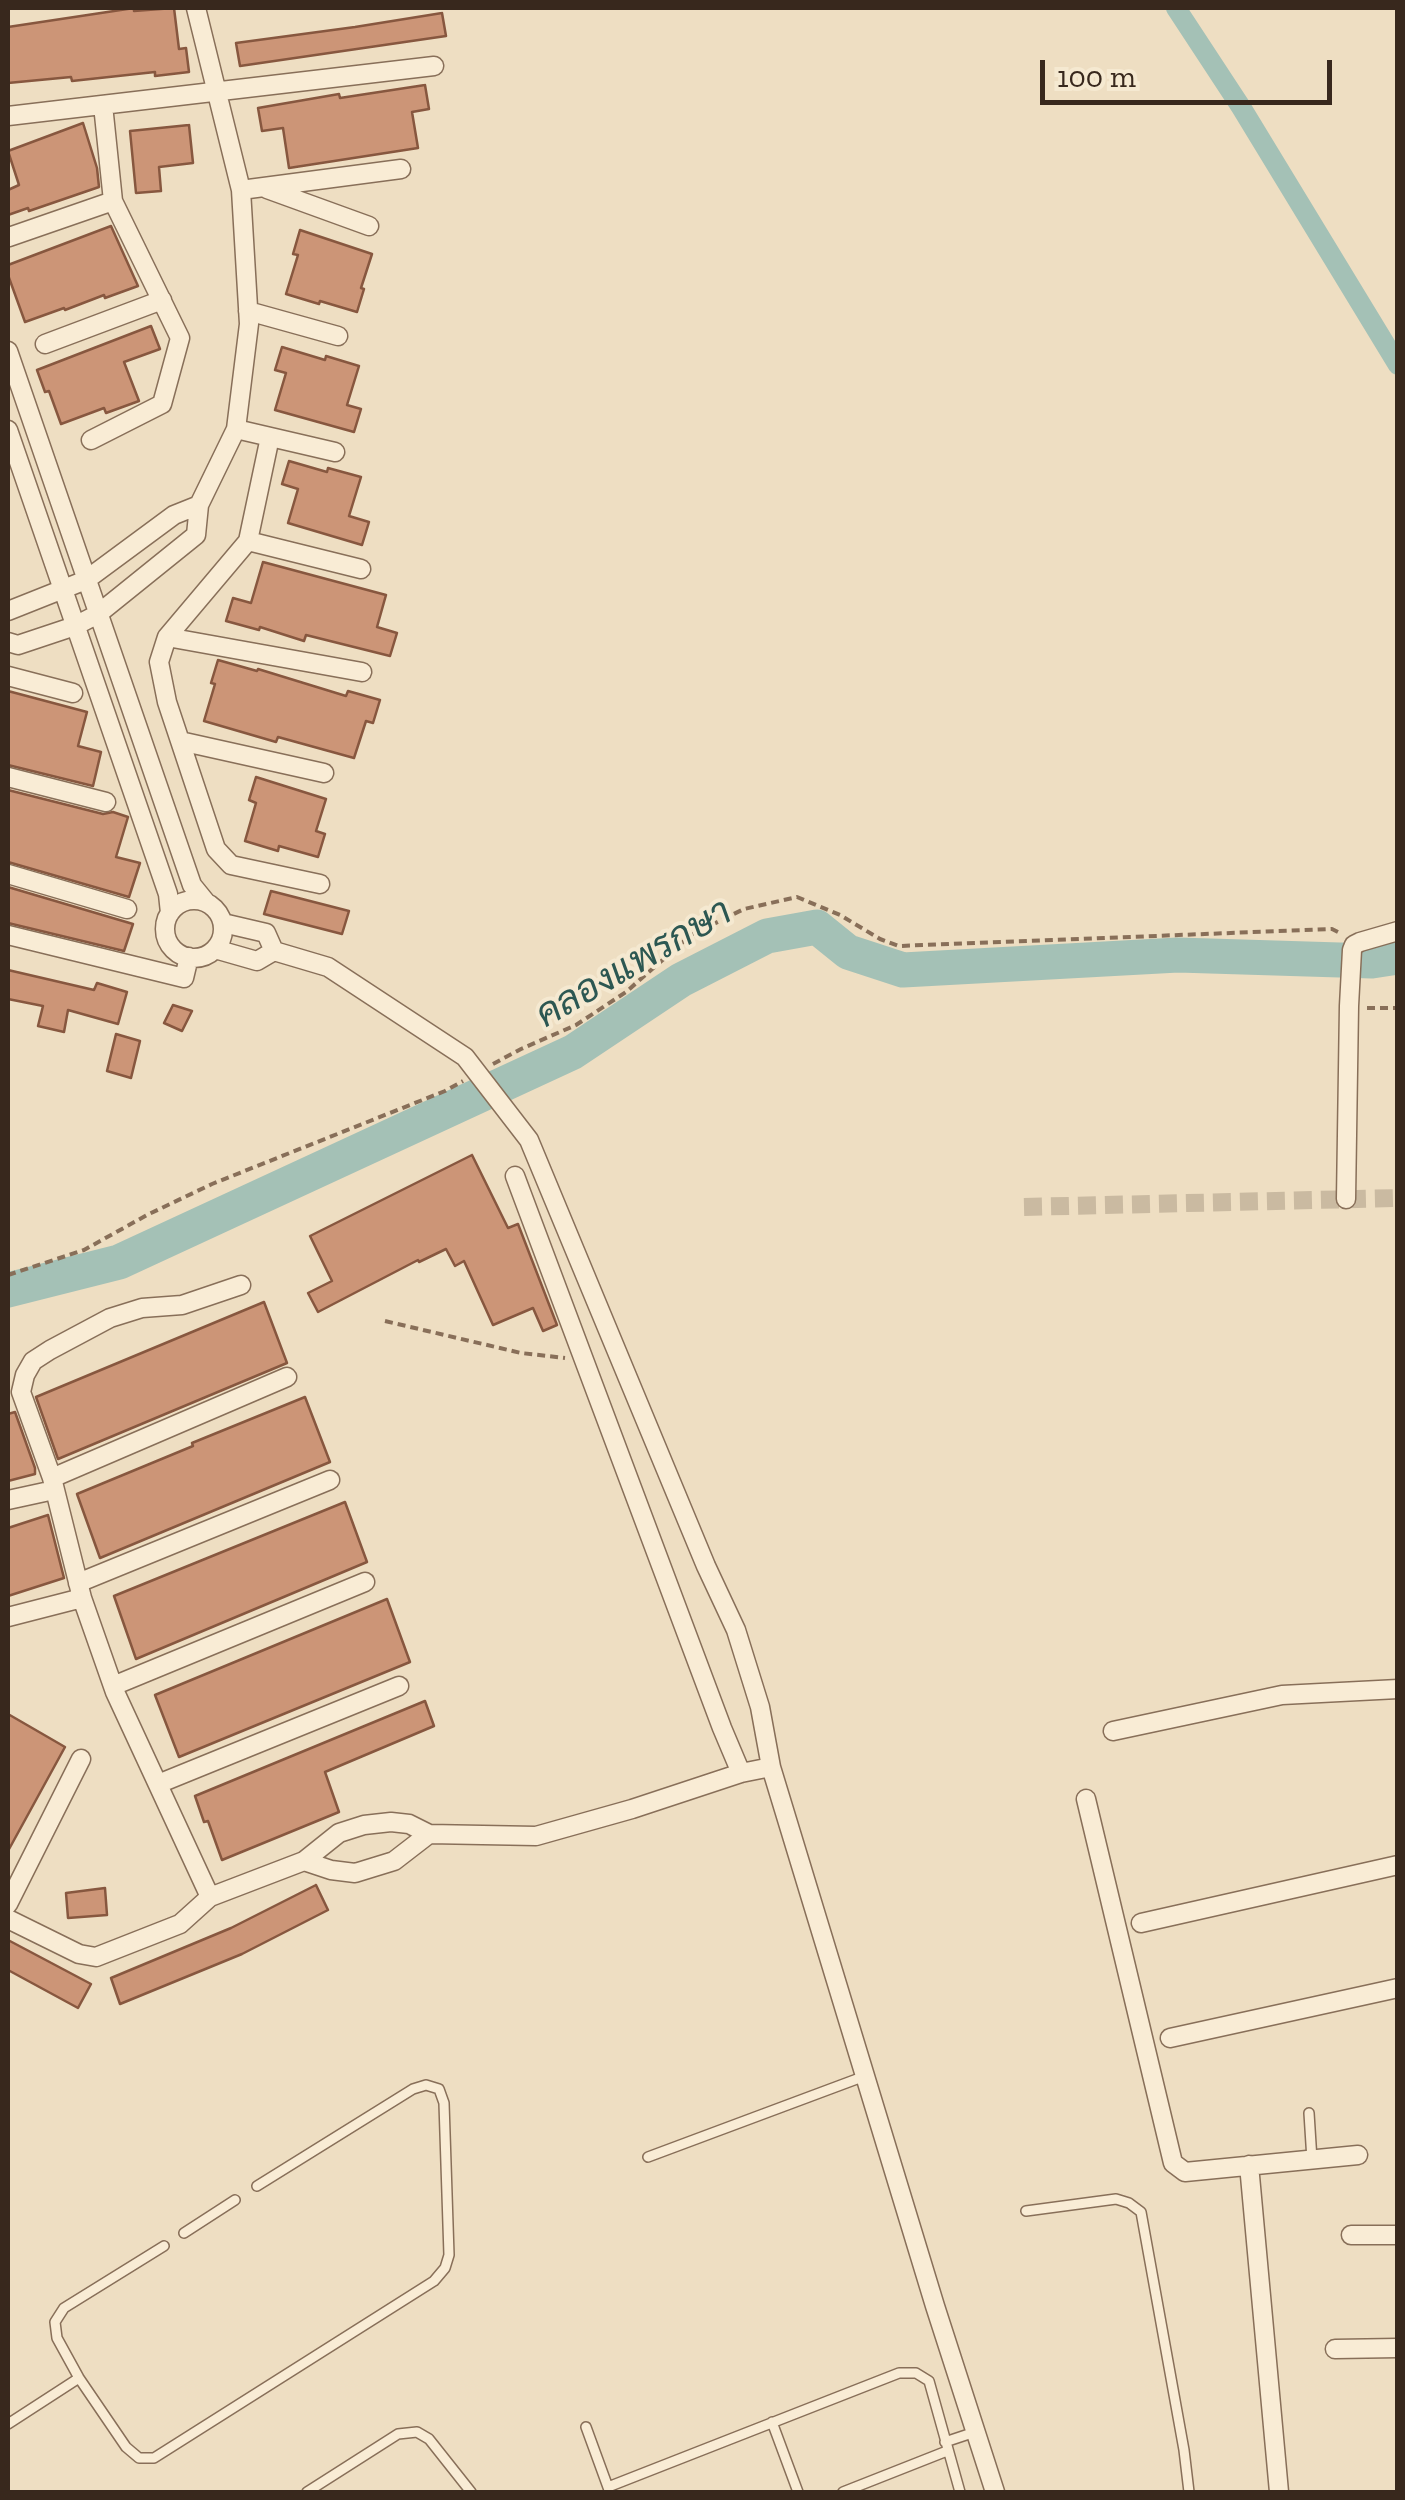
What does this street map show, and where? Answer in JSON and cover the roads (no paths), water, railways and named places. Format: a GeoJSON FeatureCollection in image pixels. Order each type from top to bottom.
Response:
{"type":"FeatureCollection","features":[{"type":"Feature","properties":{"kind":"street"},"geometry":{"type":"LineString","coordinates":[[8,642],[18,645],[76,626],[98,614],[196,535],[199,505],[236,428],[248,324],[241,190],[196,8]]}},
{"type":"Feature","properties":{"kind":"street"},"geometry":{"type":"LineString","coordinates":[[8,116],[434,66]]}},
{"type":"Feature","properties":{"kind":"street"},"geometry":{"type":"LineString","coordinates":[[91,440],[162,404],[180,338],[113,200],[102,105]]}},
{"type":"Feature","properties":{"kind":"street"},"geometry":{"type":"LineString","coordinates":[[241,190],[401,169]]}},
{"type":"Feature","properties":{"kind":"street"},"geometry":{"type":"LineString","coordinates":[[262,187],[369,226]]}},
{"type":"Feature","properties":{"kind":"street"},"geometry":{"type":"LineString","coordinates":[[9,237],[113,200]]}},
{"type":"Feature","properties":{"kind":"street"},"geometry":{"type":"LineString","coordinates":[[45,344],[162,300]]}},
{"type":"Feature","properties":{"kind":"street"},"geometry":{"type":"LineString","coordinates":[[248,311],[338,336]]}},
{"type":"Feature","properties":{"kind":"street"},"geometry":{"type":"LineString","coordinates":[[8,351],[192,885],[220,914],[223,923],[214,949],[189,957],[173,948],[166,922],[170,913],[185,901],[204,901]]}},
{"type":"Feature","properties":{"kind":"street"},"geometry":{"type":"LineString","coordinates":[[236,428],[335,452]]}},
{"type":"Feature","properties":{"kind":"street"},"geometry":{"type":"LineString","coordinates":[[8,430],[168,894],[170,913]]}},
{"type":"Feature","properties":{"kind":"street"},"geometry":{"type":"LineString","coordinates":[[270,437],[248,541],[167,637],[158,662],[167,702],[216,849],[230,864],[320,884]]}},
{"type":"Feature","properties":{"kind":"street"},"geometry":{"type":"LineString","coordinates":[[8,610],[86,580],[174,515],[199,505]]}},
{"type":"Feature","properties":{"kind":"street"},"geometry":{"type":"LineString","coordinates":[[248,541],[361,569]]}},
{"type":"Feature","properties":{"kind":"street"},"geometry":{"type":"LineString","coordinates":[[167,637],[362,672]]}},
{"type":"Feature","properties":{"kind":"street"},"geometry":{"type":"LineString","coordinates":[[8,676],[74,693]]}},
{"type":"Feature","properties":{"kind":"street"},"geometry":{"type":"LineString","coordinates":[[180,741],[324,773]]}},
{"type":"Feature","properties":{"kind":"street"},"geometry":{"type":"LineString","coordinates":[[8,776],[106,802]]}},
{"type":"Feature","properties":{"kind":"street"},"geometry":{"type":"LineString","coordinates":[[8,874],[127,909]]}},
{"type":"Feature","properties":{"kind":"street"},"geometry":{"type":"LineString","coordinates":[[223,923],[266,933],[274,951]]}},
{"type":"Feature","properties":{"kind":"street"},"geometry":{"type":"LineString","coordinates":[[1346,1199],[1351,945],[1398,931]]}},
{"type":"Feature","properties":{"kind":"street"},"geometry":{"type":"LineString","coordinates":[[8,935],[184,978],[189,957]]}},
{"type":"Feature","properties":{"kind":"street"},"geometry":{"type":"LineString","coordinates":[[214,949],[257,961],[274,951],[328,967],[465,1056],[529,1140],[736,1630],[760,1707],[771,1767],[996,2492]]}},
{"type":"Feature","properties":{"kind":"street"},"geometry":{"type":"LineString","coordinates":[[515,1176],[741,1773]]}},
{"type":"Feature","properties":{"kind":"street"},"geometry":{"type":"LineString","coordinates":[[210,1897],[113,1686],[80,1590],[53,1484],[22,1392],[15,1387],[34,1362],[50,1350],[110,1318],[142,1308],[182,1304],[242,1285]]}},
{"type":"Feature","properties":{"kind":"street"},"geometry":{"type":"LineString","coordinates":[[8,1500],[53,1484],[287,1377]]}},
{"type":"Feature","properties":{"kind":"street"},"geometry":{"type":"LineString","coordinates":[[8,1617],[80,1590],[330,1480]]}},
{"type":"Feature","properties":{"kind":"street"},"geometry":{"type":"LineString","coordinates":[[113,1686],[365,1582]]}},
{"type":"Feature","properties":{"kind":"street"},"geometry":{"type":"LineString","coordinates":[[158,1784],[399,1686]]}},
{"type":"Feature","properties":{"kind":"street"},"geometry":{"type":"LineString","coordinates":[[1113,1731],[1282,1695],[1398,1689]]}},
{"type":"Feature","properties":{"kind":"street"},"geometry":{"type":"LineString","coordinates":[[8,1904],[81,1760]]}},
{"type":"Feature","properties":{"kind":"street"},"geometry":{"type":"LineString","coordinates":[[8,1919],[78,1954],[96,1957],[180,1924],[210,1897],[304,1861],[339,1833],[391,1822],[409,1824],[429,1834],[536,1836],[771,1767]]}},
{"type":"Feature","properties":{"kind":"street"},"geometry":{"type":"LineString","coordinates":[[1086,1798],[1170,2158],[1177,2168],[1185,2172],[1358,2155]]}},
{"type":"Feature","properties":{"kind":"street"},"geometry":{"type":"LineString","coordinates":[[304,1861],[354,1873],[394,1861],[429,1834]]}},
{"type":"Feature","properties":{"kind":"street"},"geometry":{"type":"LineString","coordinates":[[1141,1923],[1398,1865]]}},
{"type":"Feature","properties":{"kind":"street"},"geometry":{"type":"LineString","coordinates":[[1170,2038],[1398,1988]]}},
{"type":"Feature","properties":{"kind":"street"},"geometry":{"type":"LineString","coordinates":[[1248,2165],[1279,2492]]}},
{"type":"Feature","properties":{"kind":"street"},"geometry":{"type":"LineString","coordinates":[[1351,2235],[1398,2236]]}},
{"type":"Feature","properties":{"kind":"street"},"geometry":{"type":"LineString","coordinates":[[1335,2349],[1398,2348]]}},
{"type":"Feature","properties":{"kind":"lane"},"geometry":{"type":"LineString","coordinates":[[648,2157],[865,2076]]}},
{"type":"Feature","properties":{"kind":"lane"},"geometry":{"type":"LineString","coordinates":[[164,2246],[64,2308],[55,2322],[57,2338],[79,2378],[126,2447],[139,2458],[154,2458],[434,2280],[445,2268],[449,2254],[444,2104],[439,2090],[426,2085],[412,2089],[257,2186]]}},
{"type":"Feature","properties":{"kind":"lane"},"geometry":{"type":"LineString","coordinates":[[1309,2113],[1312,2160]]}},
{"type":"Feature","properties":{"kind":"lane"},"geometry":{"type":"LineString","coordinates":[[1026,2211],[1116,2199],[1141,2212],[1189,2492]]}},
{"type":"Feature","properties":{"kind":"lane"},"geometry":{"type":"LineString","coordinates":[[184,2233],[235,2200]]}},
{"type":"Feature","properties":{"kind":"lane"},"geometry":{"type":"LineString","coordinates":[[586,2428],[609,2490],[899,2372],[916,2373],[929,2381],[960,2492]]}},
{"type":"Feature","properties":{"kind":"lane"},"geometry":{"type":"LineString","coordinates":[[8,2424],[79,2378]]}},
{"type":"Feature","properties":{"kind":"lane"},"geometry":{"type":"LineString","coordinates":[[772,2422],[798,2492]]}},
{"type":"Feature","properties":{"kind":"lane"},"geometry":{"type":"LineString","coordinates":[[307,2492],[398,2434],[417,2432],[429,2440],[471,2492]]}},
{"type":"Feature","properties":{"kind":"lane"},"geometry":{"type":"LineString","coordinates":[[843,2492],[976,2432]]}},
{"type":"Feature","properties":{"kind":"waterway"},"geometry":{"type":"LineString","coordinates":[[1176,8],[1398,365]]}},
{"type":"Feature","properties":{"kind":"waterway","name":"คลองแพรกษา"},"geometry":{"type":"LineString","coordinates":[[8,1290],[119,1262],[573,1052],[681,980],[767,936],[817,927],[848,952],[903,970],[1178,955],[1372,961],[1398,957]]}},
{"type":"Feature","properties":{"kind":"tunnel"},"geometry":{"type":"LineString","coordinates":[[1024,1207],[1398,1198]]}}]}
